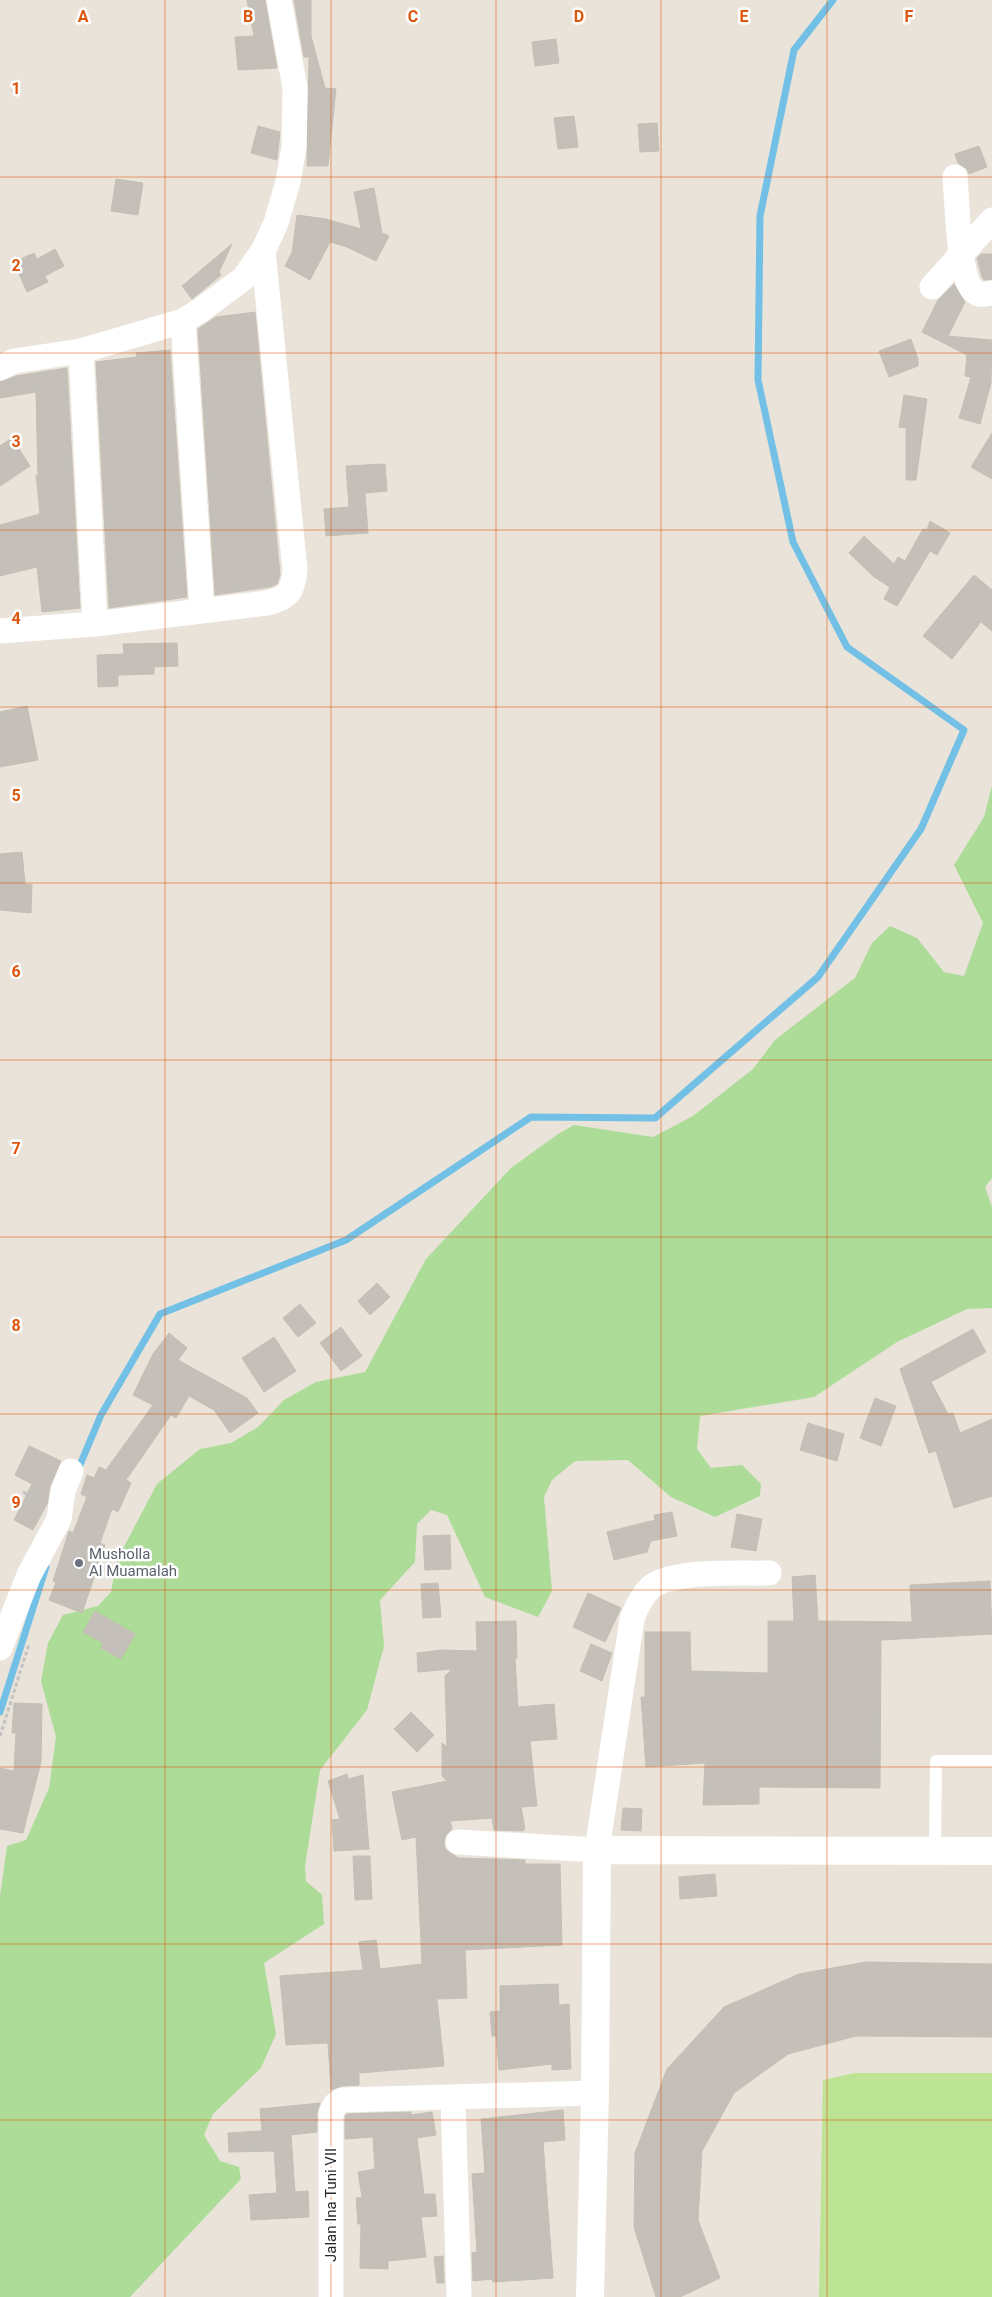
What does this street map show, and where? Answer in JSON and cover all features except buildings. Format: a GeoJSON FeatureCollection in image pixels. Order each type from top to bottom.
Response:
{"type":"FeatureCollection","features":[{"type":"Feature","properties":{"kind":"street"},"geometry":{"type":"LineString","coordinates":[[0,368],[14,361],[81,351],[183,321],[244,278],[263,251],[276,223],[288,182],[295,123],[294,88],[279,0]]}},
{"type":"Feature","properties":{"kind":"street"},"geometry":{"type":"LineString","coordinates":[[955,177],[961,254],[969,284],[973,291],[982,295],[992,293]]}},
{"type":"Feature","properties":{"kind":"street"},"geometry":{"type":"LineString","coordinates":[[932,287],[992,220]]}},
{"type":"Feature","properties":{"kind":"street"},"geometry":{"type":"LineString","coordinates":[[0,631],[95,624],[277,600],[285,597],[293,585],[295,570],[263,251]]}},
{"type":"Feature","properties":{"kind":"street"},"geometry":{"type":"LineString","coordinates":[[183,321],[202,610]]}},
{"type":"Feature","properties":{"kind":"street"},"geometry":{"type":"LineString","coordinates":[[81,351],[95,624]]}},
{"type":"Feature","properties":{"kind":"street"},"geometry":{"type":"LineString","coordinates":[[0,1648],[26,1582],[59,1519],[63,1491],[71,1471]]}},
{"type":"Feature","properties":{"kind":"street"},"geometry":{"type":"LineString","coordinates":[[590,2297],[595,2093],[596,1850],[632,1619],[651,1587],[681,1575],[769,1573]]}},
{"type":"Feature","properties":{"kind":"street"},"geometry":{"type":"LineString","coordinates":[[458,1842],[596,1850],[992,1851]]}},
{"type":"Feature","properties":{"kind":"street"},"geometry":{"type":"LineString","coordinates":[[459,2297],[453,2098],[595,2093]]}},
{"type":"Feature","properties":{"kind":"street","name":"Jalan Ina Tuni VII"},"geometry":{"type":"LineString","coordinates":[[331,2297],[331,2113],[335,2105],[342,2100],[453,2098]]}},
{"type":"Feature","properties":{"kind":"lane"},"geometry":{"type":"LineString","coordinates":[[935,1851],[936,1761],[992,1761]]}},
{"type":"Feature","properties":{"kind":"path"},"geometry":{"type":"LineString","coordinates":[[24,1492],[40,1501]]}},
{"type":"Feature","properties":{"kind":"green space"},"geometry":{"type":"Polygon","coordinates":[[[992,786],[992,1178],[985,1187],[992,1207],[992,1308],[967,1309],[897,1342],[814,1397],[700,1416],[697,1449],[711,1468],[742,1465],[761,1484],[760,1496],[715,1517],[671,1497],[628,1460],[575,1461],[552,1480],[544,1497],[552,1591],[538,1617],[485,1597],[447,1515],[431,1510],[417,1524],[415,1562],[380,1600],[384,1646],[367,1710],[320,1770],[305,1866],[306,1881],[322,1895],[324,1924],[264,1963],[276,2034],[261,2068],[213,2114],[204,2135],[220,2161],[239,2167],[241,2179],[130,2297],[0,2297],[0,1896],[7,1846],[26,1840],[49,1788],[56,1737],[41,1681],[48,1643],[63,1615],[98,1606],[111,1592],[117,1560],[157,1484],[200,1449],[231,1443],[258,1427],[284,1400],[316,1382],[365,1372],[426,1259],[511,1168],[558,1134],[574,1125],[653,1137],[693,1116],[753,1069],[775,1040],[855,978],[872,943],[890,926],[917,938],[944,972],[964,976],[983,923],[954,865],[984,817],[992,786]]]}},
{"type":"Feature","properties":{"kind":"green space"},"geometry":{"type":"Polygon","coordinates":[[[855,2073],[992,2073],[992,2297],[819,2297],[823,2080],[855,2073]]]}},
{"type":"Feature","properties":{"kind":"waterway"},"geometry":{"type":"LineString","coordinates":[[77,1472],[101,1415],[160,1314],[346,1240],[531,1117],[655,1118],[818,977],[921,829],[964,730],[847,647],[793,542],[758,380],[760,216],[794,50],[833,0]]}},
{"type":"Feature","properties":{"kind":"waterway"},"geometry":{"type":"LineString","coordinates":[[0,1712],[46,1567]]}},
{"type":"Feature","properties":{"kind":"place","name":"Musholla Al Muamalah"},"geometry":{"type":"Point","coordinates":[79,1563]}}]}
